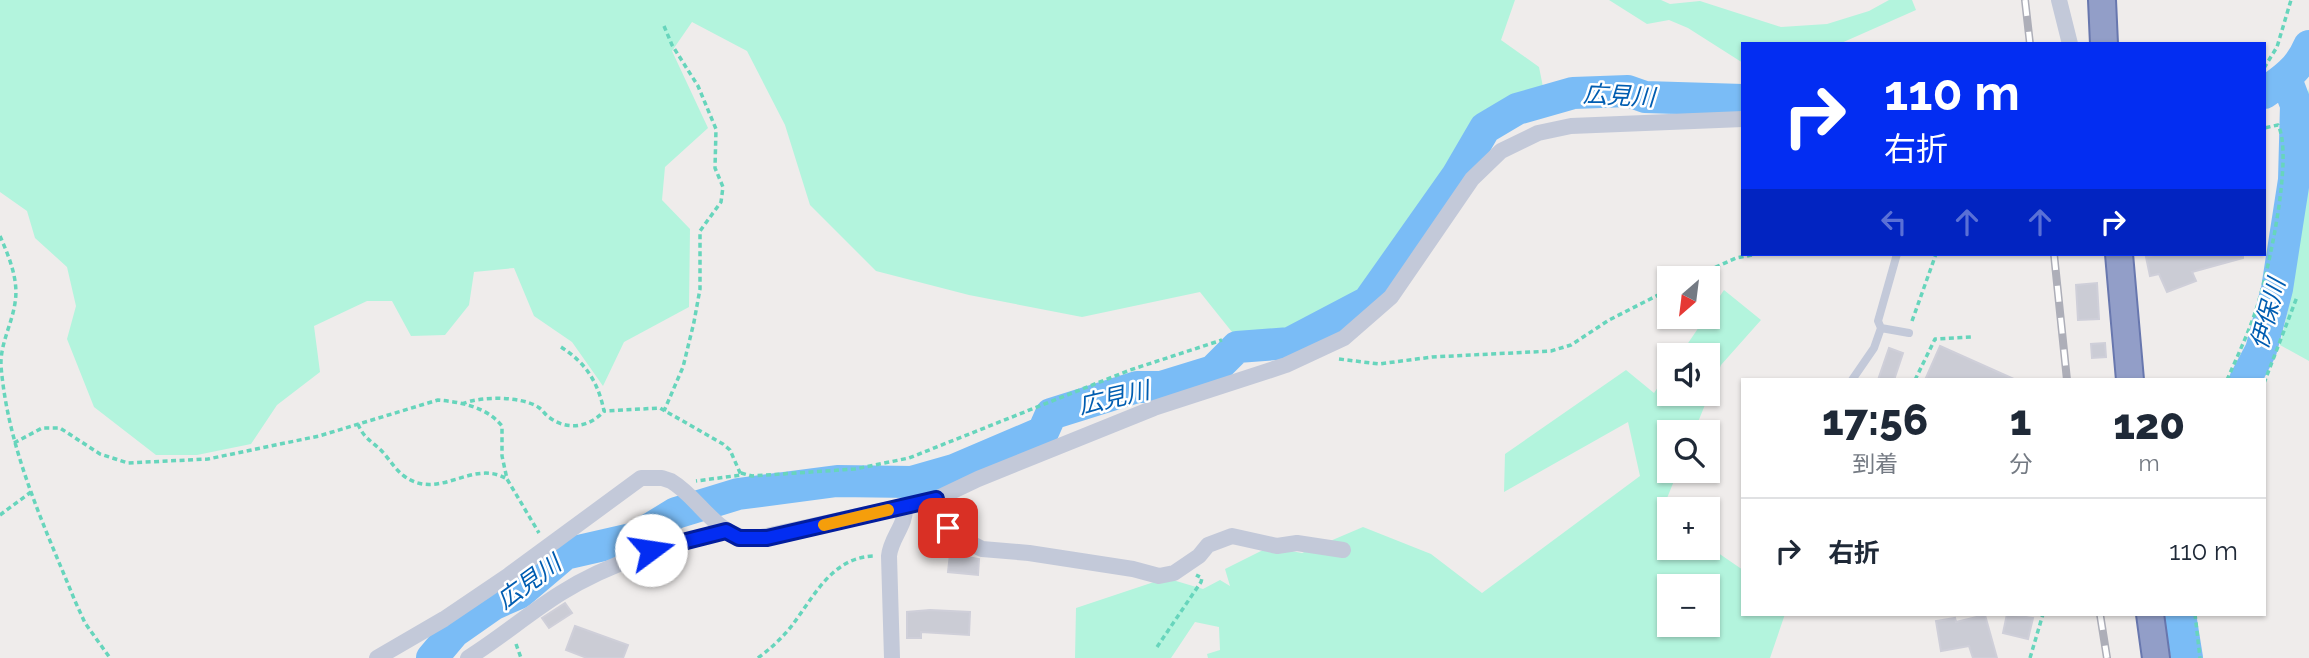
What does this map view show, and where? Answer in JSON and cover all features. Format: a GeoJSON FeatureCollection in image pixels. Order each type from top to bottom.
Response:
{"type":"FeatureCollection","features":[{"type":"Feature","properties":{"kind":"highway"},"geometry":{"type":"LineString","coordinates":[[2102,0],[2104,42]]}},
{"type":"Feature","properties":{"kind":"highway"},"geometry":{"type":"LineString","coordinates":[[2119,256],[2130,378]]}},
{"type":"Feature","properties":{"kind":"highway"},"geometry":{"type":"LineString","coordinates":[[2150,616],[2156,658]]}},
{"type":"Feature","properties":{"kind":"street"},"geometry":{"type":"LineString","coordinates":[[2059,0],[2070,42]]}},
{"type":"Feature","properties":{"kind":"street"},"geometry":{"type":"LineString","coordinates":[[377,658],[444,619],[548,548],[641,478],[662,478],[681,488],[722,529],[739,538],[767,538],[936,499],[978,478],[1154,408],[1286,365],[1345,338],[1391,297],[1472,179],[1502,151],[1538,133],[1570,126],[1741,119]]}},
{"type":"Feature","properties":{"kind":"street"},"geometry":{"type":"LineString","coordinates":[[936,499],[936,519],[960,538],[982,549],[1042,555],[1160,576],[1174,573],[1208,545],[1232,537],[1277,546],[1297,543],[1343,550]]}},
{"type":"Feature","properties":{"kind":"street"},"geometry":{"type":"LineString","coordinates":[[892,658],[888,555],[890,546],[904,523],[905,506]]}},
{"type":"Feature","properties":{"kind":"street"},"geometry":{"type":"LineString","coordinates":[[468,658],[561,593],[605,569],[651,550],[722,529]]}},
{"type":"Feature","properties":{"kind":"lane"},"geometry":{"type":"LineString","coordinates":[[1853,378],[1874,348],[1881,328],[1878,321],[1896,256]]}},
{"type":"Feature","properties":{"kind":"lane"},"geometry":{"type":"LineString","coordinates":[[1881,328],[1909,333]]}},
{"type":"Feature","properties":{"kind":"path"},"geometry":{"type":"LineString","coordinates":[[2266,65],[2277,47],[2291,0]]}},
{"type":"Feature","properties":{"kind":"path"},"geometry":{"type":"LineString","coordinates":[[664,26],[672,45],[698,86],[716,129],[715,168],[723,187],[721,202],[700,231],[700,289],[694,322],[680,375],[664,411]]}},
{"type":"Feature","properties":{"kind":"path"},"geometry":{"type":"LineString","coordinates":[[2228,378],[2257,306],[2280,198],[2283,135],[2278,125],[2266,128]]}},
{"type":"Feature","properties":{"kind":"path"},"geometry":{"type":"LineString","coordinates":[[0,236],[16,284],[15,304],[4,340],[1,365],[14,443],[31,492],[85,623],[110,658]]}},
{"type":"Feature","properties":{"kind":"path"},"geometry":{"type":"LineString","coordinates":[[1718,266],[1746,256]]}},
{"type":"Feature","properties":{"kind":"path"},"geometry":{"type":"LineString","coordinates":[[1909,333],[1935,256]]}},
{"type":"Feature","properties":{"kind":"path"},"geometry":{"type":"LineString","coordinates":[[1318,350],[1332,358],[1379,365],[1432,357],[1551,351],[1571,345],[1609,320],[1657,296]]}},
{"type":"Feature","properties":{"kind":"path"},"geometry":{"type":"LineString","coordinates":[[2266,378],[2297,297]]}},
{"type":"Feature","properties":{"kind":"path"},"geometry":{"type":"LineString","coordinates":[[1916,378],[1934,339],[1971,337]]}},
{"type":"Feature","properties":{"kind":"path"},"geometry":{"type":"LineString","coordinates":[[681,488],[741,473],[752,476],[855,470],[909,458],[1130,370],[1222,340]]}},
{"type":"Feature","properties":{"kind":"path"},"geometry":{"type":"LineString","coordinates":[[561,346],[576,356],[594,379],[604,411]]}},
{"type":"Feature","properties":{"kind":"path"},"geometry":{"type":"LineString","coordinates":[[14,443],[42,428],[60,428],[93,450],[120,462],[172,462],[233,456],[438,400],[462,404],[485,411],[502,426],[502,456],[506,479],[548,548]]}},
{"type":"Feature","properties":{"kind":"path"},"geometry":{"type":"LineString","coordinates":[[462,404],[516,400],[537,406],[548,417],[570,427],[589,422],[604,411],[660,408],[723,444],[730,450],[741,473]]}},
{"type":"Feature","properties":{"kind":"path"},"geometry":{"type":"LineString","coordinates":[[358,424],[362,434],[387,456],[396,469],[417,484],[446,484],[481,472],[493,473],[506,479]]}},
{"type":"Feature","properties":{"kind":"path"},"geometry":{"type":"LineString","coordinates":[[0,515],[31,492]]}},
{"type":"Feature","properties":{"kind":"path"},"geometry":{"type":"LineString","coordinates":[[758,658],[778,642],[830,574],[854,560],[888,555]]}},
{"type":"Feature","properties":{"kind":"path"},"geometry":{"type":"LineString","coordinates":[[1157,647],[1202,578],[1196,575],[1178,576],[1174,573]]}},
{"type":"Feature","properties":{"kind":"path"},"geometry":{"type":"LineString","coordinates":[[2030,658],[2042,616]]}},
{"type":"Feature","properties":{"kind":"path"},"geometry":{"type":"LineString","coordinates":[[2195,616],[2200,658]]}},
{"type":"Feature","properties":{"kind":"green space"},"geometry":{"type":"Polygon","coordinates":[[[0,0],[1515,0],[1501,40],[1539,67],[1543,87],[1498,108],[1471,132],[1364,290],[1293,333],[1236,337],[1200,292],[1082,317],[969,295],[876,271],[810,205],[785,125],[747,51],[692,22],[672,51],[708,128],[665,167],[662,200],[690,229],[689,307],[624,342],[603,386],[572,342],[534,316],[514,268],[474,272],[469,305],[445,335],[411,336],[392,301],[367,301],[314,326],[320,372],[277,405],[251,444],[197,455],[156,455],[94,407],[67,339],[76,306],[67,267],[35,238],[27,211],[0,192],[0,0]]]}},
{"type":"Feature","properties":{"kind":"green space"},"geometry":{"type":"Polygon","coordinates":[[[1609,0],[1661,0],[1670,4],[1700,1],[1781,27],[1827,24],[1869,11],[1889,0],[1912,0],[1916,10],[1844,42],[1741,42],[1741,62],[1688,28],[1669,20],[1647,24],[1609,0]]]}},
{"type":"Feature","properties":{"kind":"green space"},"geometry":{"type":"Polygon","coordinates":[[[2309,88],[2309,361],[2280,345],[2301,229],[2303,126],[2309,88]]]}},
{"type":"Feature","properties":{"kind":"green space"},"geometry":{"type":"Polygon","coordinates":[[[1724,290],[1761,320],[1720,367],[1720,343],[1688,343],[1698,329],[1720,329],[1720,296],[1724,290]]]}},
{"type":"Feature","properties":{"kind":"green space"},"geometry":{"type":"Polygon","coordinates":[[[1626,370],[1654,393],[1657,389],[1657,406],[1704,406],[1699,420],[1657,420],[1657,483],[1673,483],[1667,497],[1657,497],[1657,560],[1720,560],[1720,554],[1741,569],[1741,616],[1784,616],[1770,658],[1208,658],[1207,654],[1220,650],[1219,627],[1195,622],[1171,658],[1075,658],[1076,608],[1166,578],[1203,589],[1220,580],[1230,586],[1225,569],[1269,547],[1302,553],[1363,527],[1431,554],[1482,593],[1640,476],[1628,422],[1504,492],[1505,454],[1626,370]]]}},
{"type":"Feature","properties":{"kind":"building"},"geometry":{"type":"Polygon","coordinates":[[[2146,257],[2243,258],[2192,272],[2196,281],[2167,292],[2159,274],[2150,276],[2146,257]]]}},
{"type":"Feature","properties":{"kind":"building"},"geometry":{"type":"Polygon","coordinates":[[[2097,283],[2099,319],[2078,320],[2076,285],[2097,283]]]}},
{"type":"Feature","properties":{"kind":"building"},"geometry":{"type":"Polygon","coordinates":[[[2105,343],[2106,357],[2092,358],[2091,344],[2105,343]]]}},
{"type":"Feature","properties":{"kind":"building"},"geometry":{"type":"Polygon","coordinates":[[[1940,346],[2012,378],[1926,378],[1940,346]]]}},
{"type":"Feature","properties":{"kind":"building"},"geometry":{"type":"Polygon","coordinates":[[[1889,348],[1903,353],[1895,378],[1879,378],[1889,348]]]}},
{"type":"Feature","properties":{"kind":"building"},"geometry":{"type":"Polygon","coordinates":[[[950,554],[979,559],[978,575],[948,572],[950,554]]]}},
{"type":"Feature","properties":{"kind":"building"},"geometry":{"type":"Polygon","coordinates":[[[565,603],[572,613],[549,628],[542,618],[565,603]]]}},
{"type":"Feature","properties":{"kind":"building"},"geometry":{"type":"Polygon","coordinates":[[[907,612],[970,612],[969,635],[921,632],[921,638],[907,638],[907,612]]]}},
{"type":"Feature","properties":{"kind":"building"},"geometry":{"type":"Polygon","coordinates":[[[1985,616],[1997,658],[1973,658],[1969,646],[1941,651],[1936,621],[1955,618],[1956,622],[1985,616]]]}},
{"type":"Feature","properties":{"kind":"building"},"geometry":{"type":"Polygon","coordinates":[[[2007,616],[2033,618],[2028,639],[2003,633],[2007,616]]]}},
{"type":"Feature","properties":{"kind":"building"},"geometry":{"type":"Polygon","coordinates":[[[575,626],[628,645],[623,658],[587,658],[566,650],[575,626]]]}},
{"type":"Feature","properties":{"kind":"waterway","name":"伊保川"},"geometry":{"type":"LineString","coordinates":[[2266,92],[2291,73],[2309,46]]}},
{"type":"Feature","properties":{"kind":"waterway","name":"伊保川"},"geometry":{"type":"LineString","coordinates":[[2246,378],[2261,350],[2277,289],[2294,180],[2296,105],[2286,79]]}},
{"type":"Feature","properties":{"kind":"waterway","name":"広見川"},"geometry":{"type":"LineString","coordinates":[[432,658],[454,632],[494,604],[519,593],[565,554],[635,538],[676,513],[738,494],[837,481],[912,482],[954,470],[1043,432],[1051,414],[1137,387],[1161,387],[1213,371],[1237,347],[1290,343],[1368,302],[1457,176],[1485,128],[1517,109],[1573,93],[1628,91],[1645,97],[1741,100]]}},
{"type":"Feature","properties":{"kind":"waterway","name":"伊保川"},"geometry":{"type":"LineString","coordinates":[[2180,616],[2187,658]]}},
{"type":"Feature","properties":{"kind":"railway"},"geometry":{"type":"LineString","coordinates":[[2025,0],[2030,42]]}},
{"type":"Feature","properties":{"kind":"railway"},"geometry":{"type":"LineString","coordinates":[[2054,256],[2067,378]]}},
{"type":"Feature","properties":{"kind":"railway"},"geometry":{"type":"LineString","coordinates":[[2100,616],[2107,658]]}},
{"type":"Feature","properties":{"kind":"slow traffic"},"geometry":{"type":"LineString","coordinates":[[824,525],[888,510]]}},
{"type":"Feature","properties":{"kind":"route"},"geometry":{"type":"LineString","coordinates":[[651,550],[726,531],[739,538],[767,538],[936,499],[936,519],[948,528]]}}]}
